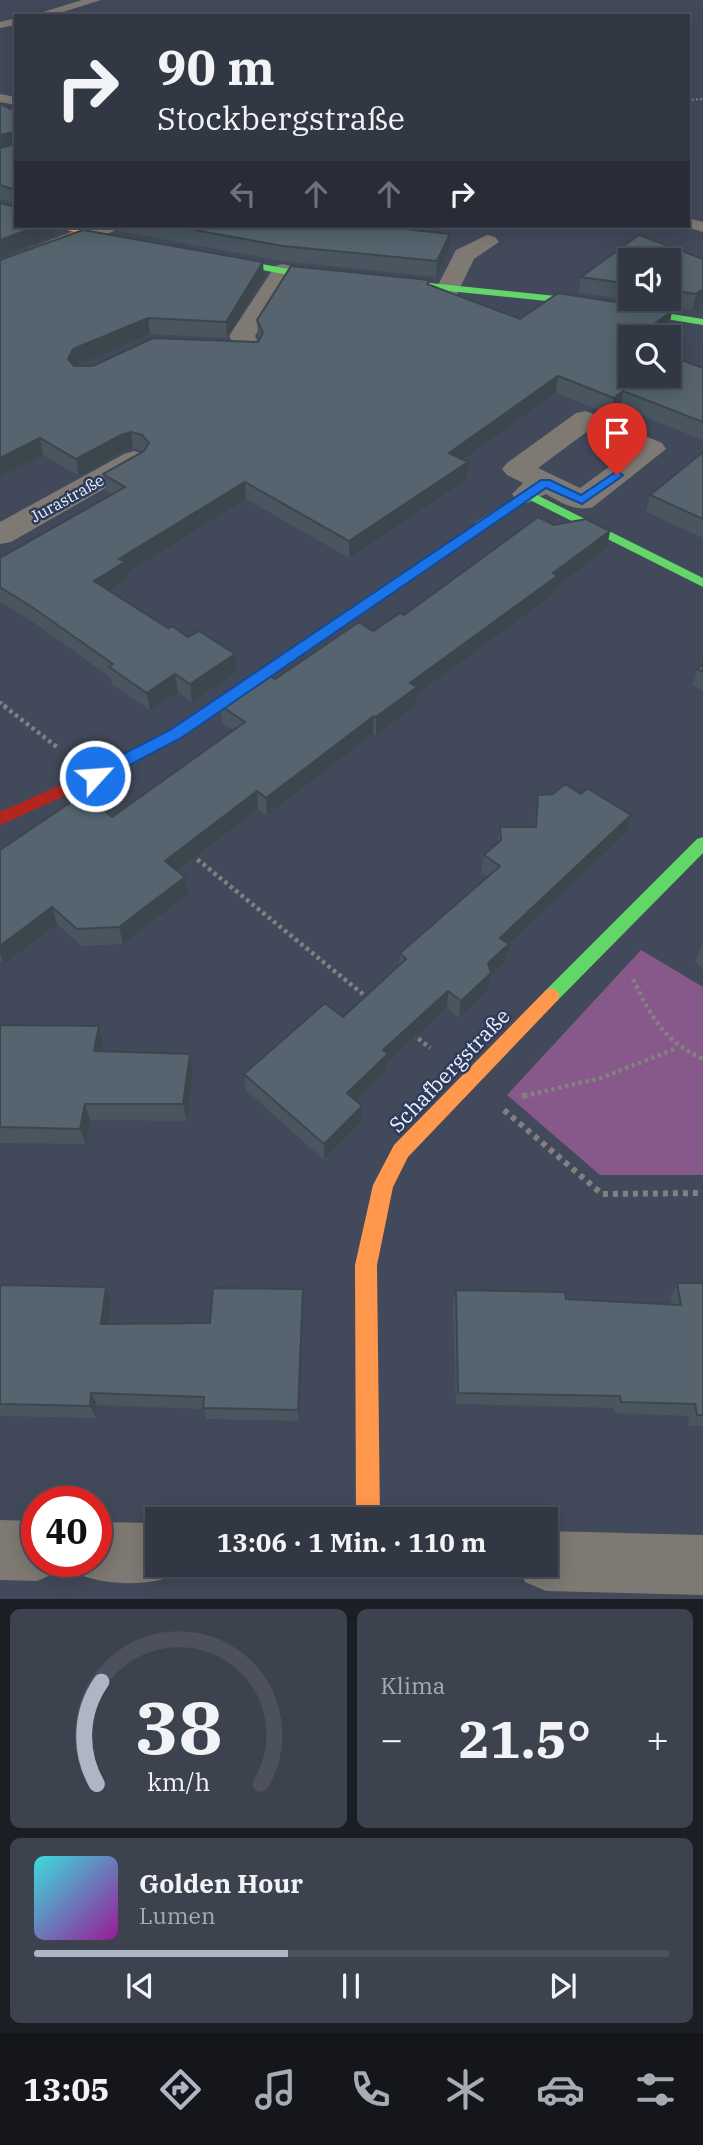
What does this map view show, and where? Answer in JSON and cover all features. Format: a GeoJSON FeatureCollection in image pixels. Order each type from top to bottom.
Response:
{"type":"FeatureCollection","features":[{"type":"Feature","properties":{"kind":"street"},"geometry":{"type":"LineString","coordinates":[[62,228],[84,235],[137,244]]}},
{"type":"Feature","properties":{"kind":"street"},"geometry":{"type":"LineString","coordinates":[[0,268],[101,228]]}},
{"type":"Feature","properties":{"kind":"street"},"geometry":{"type":"LineString","coordinates":[[448,289],[464,255],[487,242]]}},
{"type":"Feature","properties":{"kind":"street"},"geometry":{"type":"LineString","coordinates":[[190,254],[283,271],[566,300],[703,322]]}},
{"type":"Feature","properties":{"kind":"street"},"geometry":{"type":"LineString","coordinates":[[219,347],[249,350],[242,336],[283,271]]}},
{"type":"Feature","properties":{"kind":"street","name":"Jurastraße"},"geometry":{"type":"LineString","coordinates":[[0,535],[134,460]]}},
{"type":"Feature","properties":{"kind":"street"},"geometry":{"type":"LineString","coordinates":[[0,820],[95,776],[175,734],[536,488],[703,583]]}},
{"type":"Feature","properties":{"kind":"street","name":"Schafbergstraße"},"geometry":{"type":"LineString","coordinates":[[368,1507],[366,1265],[374,1217],[383,1185],[401,1151],[468,1079],[703,843]]}},
{"type":"Feature","properties":{"kind":"street"},"geometry":{"type":"LineString","coordinates":[[0,1550],[21,1551]]}},
{"type":"Feature","properties":{"kind":"street"},"geometry":{"type":"LineString","coordinates":[[112,1552],[145,1553]]}},
{"type":"Feature","properties":{"kind":"street"},"geometry":{"type":"LineString","coordinates":[[558,1561],[703,1565]]}},
{"type":"Feature","properties":{"kind":"lane"},"geometry":{"type":"LineString","coordinates":[[43,14],[95,0]]}},
{"type":"Feature","properties":{"kind":"path"},"geometry":{"type":"LineString","coordinates":[[0,702],[95,776]]}},
{"type":"Feature","properties":{"kind":"path"},"geometry":{"type":"LineString","coordinates":[[191,854],[372,1001]]}},
{"type":"Feature","properties":{"kind":"path"},"geometry":{"type":"LineString","coordinates":[[612,933],[649,1014],[677,1048],[703,1059]]}},
{"type":"Feature","properties":{"kind":"path"},"geometry":{"type":"LineString","coordinates":[[404,1027],[602,1194],[703,1193]]}},
{"type":"Feature","properties":{"kind":"path"},"geometry":{"type":"LineString","coordinates":[[494,1102],[587,1084],[635,1070],[677,1048]]}},
{"type":"Feature","properties":{"kind":"shaded area"},"geometry":{"type":"Polygon","coordinates":[[[641,950],[703,987],[703,1175],[600,1175],[507,1095],[641,950]]]}},
{"type":"Feature","properties":{"kind":"building"},"geometry":{"type":"Polygon","coordinates":[[[0,104],[14,108],[14,132],[0,135],[0,104]]]}},
{"type":"Feature","properties":{"kind":"building"},"geometry":{"type":"Polygon","coordinates":[[[14,144],[14,190],[0,185],[0,148],[14,144]]]}},
{"type":"Feature","properties":{"kind":"building"},"geometry":{"type":"Polygon","coordinates":[[[0,203],[14,207],[14,228],[33,228],[0,240],[0,203]]]}},
{"type":"Feature","properties":{"kind":"building"},"geometry":{"type":"Polygon","coordinates":[[[183,228],[396,228],[450,234],[437,261],[283,246],[183,228]]]}},
{"type":"Feature","properties":{"kind":"building"},"geometry":{"type":"Polygon","coordinates":[[[83,230],[263,262],[226,322],[148,318],[73,349],[68,359],[74,366],[93,366],[153,338],[258,342],[263,333],[257,320],[291,266],[429,280],[427,284],[520,319],[558,293],[618,302],[618,311],[672,311],[653,325],[618,325],[618,388],[681,388],[681,360],[703,368],[703,422],[623,391],[614,398],[558,376],[449,453],[468,462],[349,541],[245,482],[119,559],[125,562],[94,581],[168,628],[172,626],[188,637],[199,631],[235,654],[190,684],[175,674],[147,693],[109,667],[113,664],[0,587],[0,558],[125,487],[103,474],[144,451],[149,443],[142,435],[131,432],[76,459],[40,438],[0,458],[0,260],[83,230]]]}},
{"type":"Feature","properties":{"kind":"building"},"geometry":{"type":"Polygon","coordinates":[[[639,235],[674,248],[621,248],[639,235]]]}},
{"type":"Feature","properties":{"kind":"building"},"geometry":{"type":"Polygon","coordinates":[[[618,250],[618,282],[581,277],[618,250]]]}},
{"type":"Feature","properties":{"kind":"building"},"geometry":{"type":"Polygon","coordinates":[[[681,251],[703,259],[703,289],[696,294],[681,292],[681,251]]]}},
{"type":"Feature","properties":{"kind":"building"},"geometry":{"type":"Polygon","coordinates":[[[703,452],[703,519],[650,495],[703,452]]]}},
{"type":"Feature","properties":{"kind":"building"},"geometry":{"type":"Polygon","coordinates":[[[538,517],[554,525],[586,519],[610,531],[553,573],[557,576],[410,683],[417,687],[374,716],[266,798],[257,791],[165,861],[185,877],[119,927],[77,929],[52,907],[0,946],[0,850],[83,794],[112,817],[245,722],[220,705],[266,674],[275,679],[359,622],[373,631],[400,613],[404,615],[538,517]]]}},
{"type":"Feature","properties":{"kind":"building"},"geometry":{"type":"Polygon","coordinates":[[[565,784],[581,794],[587,788],[631,815],[500,938],[509,944],[488,963],[491,973],[461,1001],[448,991],[383,1050],[388,1054],[347,1093],[362,1106],[324,1144],[244,1074],[325,1003],[343,1017],[406,959],[400,953],[500,866],[484,855],[501,840],[500,827],[536,827],[538,795],[553,794],[565,784]]]}},
{"type":"Feature","properties":{"kind":"building"},"geometry":{"type":"Polygon","coordinates":[[[0,1025],[99,1026],[94,1051],[190,1054],[183,1104],[85,1104],[80,1129],[0,1127],[0,1025]]]}},
{"type":"Feature","properties":{"kind":"building"},"geometry":{"type":"Polygon","coordinates":[[[677,1283],[703,1283],[703,1415],[697,1415],[695,1404],[621,1402],[620,1396],[458,1393],[456,1290],[565,1292],[566,1299],[681,1305],[677,1283]]]}},
{"type":"Feature","properties":{"kind":"building"},"geometry":{"type":"Polygon","coordinates":[[[0,1285],[106,1287],[101,1324],[210,1323],[213,1288],[303,1289],[298,1410],[203,1408],[204,1397],[91,1393],[90,1406],[0,1404],[0,1285]]]}},
{"type":"Feature","properties":{"kind":"traffic: fast"},"geometry":{"type":"LineString","coordinates":[[213,258],[283,271],[566,300],[703,322]]}},
{"type":"Feature","properties":{"kind":"traffic: fast"},"geometry":{"type":"LineString","coordinates":[[479,526],[527,494],[703,583]]}},
{"type":"Feature","properties":{"kind":"traffic: fast"},"geometry":{"type":"LineString","coordinates":[[551,996],[703,843]]}},
{"type":"Feature","properties":{"kind":"traffic: slow"},"geometry":{"type":"LineString","coordinates":[[65,228],[126,242]]}},
{"type":"Feature","properties":{"kind":"traffic: slow"},"geometry":{"type":"LineString","coordinates":[[368,1507],[366,1265],[383,1185],[401,1151],[551,996]]}},
{"type":"Feature","properties":{"kind":"traffic: jam"},"geometry":{"type":"LineString","coordinates":[[0,819],[95,776],[175,734],[479,526]]}},
{"type":"Feature","properties":{"kind":"route"},"geometry":{"type":"LineString","coordinates":[[95,776],[175,734],[545,482],[582,500],[617,475]]}}]}
